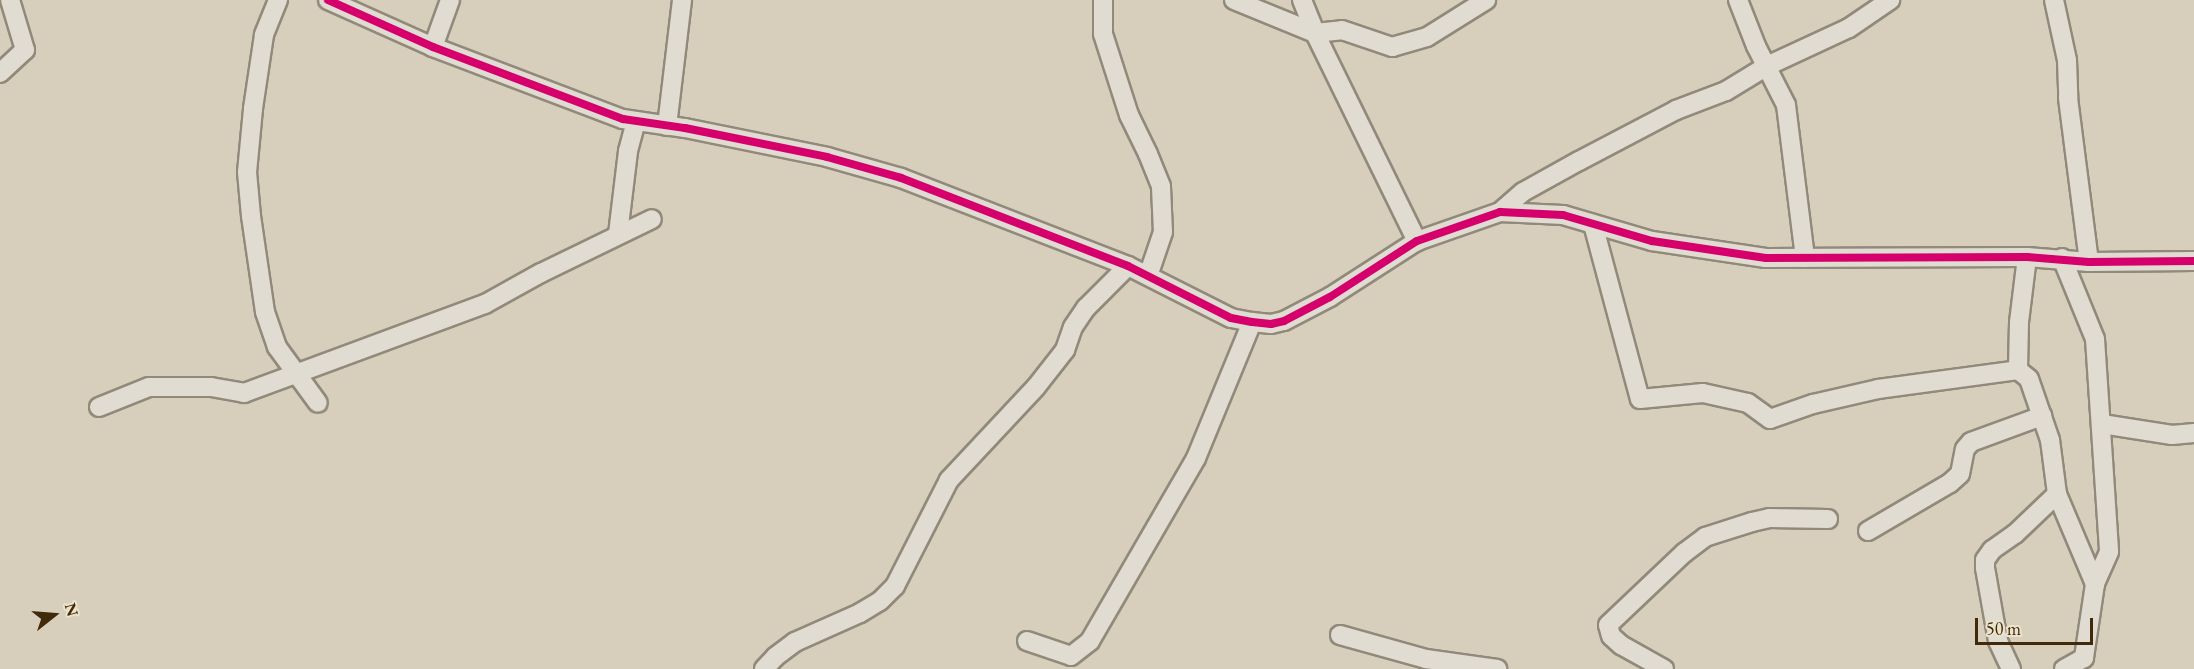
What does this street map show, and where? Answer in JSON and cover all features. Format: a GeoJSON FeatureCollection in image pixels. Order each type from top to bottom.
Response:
{"type":"FeatureCollection","features":[{"type":"Feature","properties":{"kind":"street"},"geometry":{"type":"LineString","coordinates":[[0,73],[25,50],[10,0]]}},
{"type":"Feature","properties":{"kind":"street"},"geometry":{"type":"LineString","coordinates":[[278,0],[264,35],[248,172],[265,312],[277,347],[318,403]]}},
{"type":"Feature","properties":{"kind":"street"},"geometry":{"type":"LineString","coordinates":[[328,0],[433,47],[623,119],[827,157],[901,178],[1128,266],[1231,318],[1271,324],[1284,321],[1330,297],[1418,241],[1500,212],[1523,192],[1579,160],[1676,110],[1726,91],[1767,66],[1849,28],[1890,0]]}},
{"type":"Feature","properties":{"kind":"street"},"geometry":{"type":"LineString","coordinates":[[433,47],[450,0]]}},
{"type":"Feature","properties":{"kind":"street"},"geometry":{"type":"LineString","coordinates":[[667,126],[682,0]]}},
{"type":"Feature","properties":{"kind":"street"},"geometry":{"type":"LineString","coordinates":[[1103,0],[1103,34],[1129,115],[1161,187],[1163,232],[1148,276]]}},
{"type":"Feature","properties":{"kind":"street"},"geometry":{"type":"LineString","coordinates":[[1234,0],[1315,33],[1342,30],[1392,47],[1427,36],[1486,0]]}},
{"type":"Feature","properties":{"kind":"street"},"geometry":{"type":"LineString","coordinates":[[1302,0],[1315,33],[1418,241]]}},
{"type":"Feature","properties":{"kind":"street"},"geometry":{"type":"LineString","coordinates":[[1738,0],[1786,105],[1805,258]]}},
{"type":"Feature","properties":{"kind":"street"},"geometry":{"type":"LineString","coordinates":[[2054,0],[2067,60],[2068,98],[2089,262]]}},
{"type":"Feature","properties":{"kind":"street"},"geometry":{"type":"LineString","coordinates":[[618,234],[628,150],[636,121]]}},
{"type":"Feature","properties":{"kind":"street"},"geometry":{"type":"LineString","coordinates":[[1500,212],[1563,215],[1652,241],[1766,258],[2027,257],[2062,258],[2089,262],[2194,261]]}},
{"type":"Feature","properties":{"kind":"street"},"geometry":{"type":"LineString","coordinates":[[99,407],[149,387],[211,387],[244,393],[485,304],[618,234],[652,219]]}},
{"type":"Feature","properties":{"kind":"street"},"geometry":{"type":"LineString","coordinates":[[1593,224],[1640,399],[1703,393],[1748,403],[1770,419],[1813,404],[1878,389],[2018,370],[2029,379],[2050,440],[2056,494],[2095,584]]}},
{"type":"Feature","properties":{"kind":"street"},"geometry":{"type":"LineString","coordinates":[[2018,370],[2019,322],[2027,257]]}},
{"type":"Feature","properties":{"kind":"street"},"geometry":{"type":"LineString","coordinates":[[2062,258],[2095,339],[2109,552],[2095,584],[2090,663],[2064,669]]}},
{"type":"Feature","properties":{"kind":"street"},"geometry":{"type":"LineString","coordinates":[[764,669],[775,657],[795,642],[860,613],[880,601],[896,586],[949,480],[1036,387],[1065,350],[1073,327],[1086,308],[1128,266]]}},
{"type":"Feature","properties":{"kind":"street"},"geometry":{"type":"LineString","coordinates":[[1027,641],[1071,656],[1090,641],[1196,458],[1252,322]]}},
{"type":"Feature","properties":{"kind":"street"},"geometry":{"type":"LineString","coordinates":[[1868,531],[1950,483],[1960,474],[1965,449],[1971,442],[2042,416]]}},
{"type":"Feature","properties":{"kind":"street"},"geometry":{"type":"LineString","coordinates":[[2102,424],[2172,435],[2194,433]]}},
{"type":"Feature","properties":{"kind":"street"},"geometry":{"type":"LineString","coordinates":[[2011,669],[1998,641],[1984,568],[1985,560],[1992,550],[2015,534],[2056,494]]}},
{"type":"Feature","properties":{"kind":"street"},"geometry":{"type":"LineString","coordinates":[[1664,669],[1621,645],[1611,636],[1608,625],[1683,554],[1705,537],[1752,522],[1769,518],[1828,519]]}},
{"type":"Feature","properties":{"kind":"street"},"geometry":{"type":"LineString","coordinates":[[1340,635],[1426,659],[1497,669]]}},
{"type":"Feature","properties":{"kind":"cycle path"},"geometry":{"type":"LineString","coordinates":[[328,0],[433,47],[623,119],[685,128],[827,157],[901,178],[1128,266],[1231,318],[1252,322],[1271,324],[1284,321],[1330,297],[1417,241],[1500,212],[1563,215],[1652,241],[1766,258],[2027,257],[2089,262],[2194,261]]}}]}
